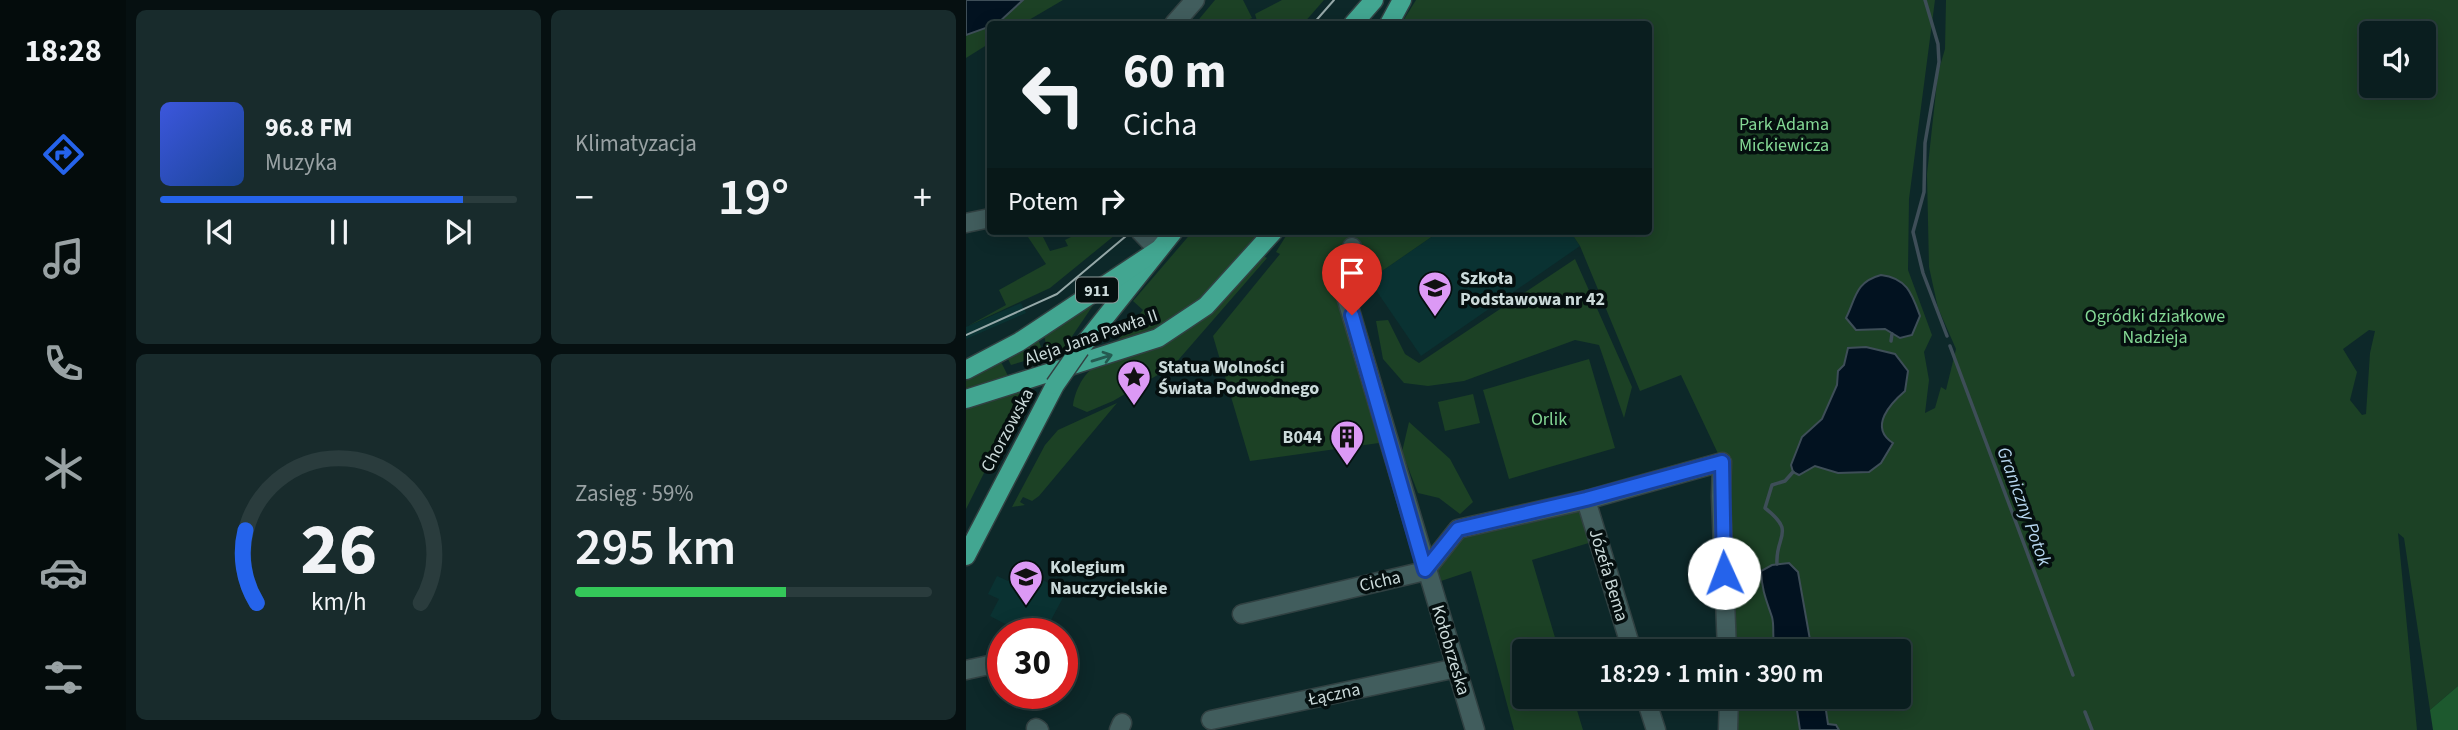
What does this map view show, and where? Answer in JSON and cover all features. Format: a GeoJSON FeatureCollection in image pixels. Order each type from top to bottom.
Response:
{"type":"FeatureCollection","features":[{"type":"Feature","properties":{"kind":"main road"},"geometry":{"type":"LineString","coordinates":[[1356,21],[1374,0]]}},
{"type":"Feature","properties":{"kind":"main road"},"geometry":{"type":"LineString","coordinates":[[1391,21],[1402,0]]}},
{"type":"Feature","properties":{"kind":"main road","name":"Chorzowska"},"geometry":{"type":"LineString","coordinates":[[966,556],[1055,386],[1080,349],[1170,235]]}},
{"type":"Feature","properties":{"kind":"main road","name":"Aleja Jana Pawła II"},"geometry":{"type":"LineString","coordinates":[[966,399],[1115,354],[1167,334],[1206,306],[1271,235]]}},
{"type":"Feature","properties":{"kind":"main road","name":"Aleja Jana Pawła II"},"geometry":{"type":"LineString","coordinates":[[966,370],[1019,342],[1157,250]]}},
{"type":"Feature","properties":{"kind":"street"},"geometry":{"type":"LineString","coordinates":[[1177,21],[1195,0]]}},
{"type":"Feature","properties":{"kind":"street"},"geometry":{"type":"LineString","coordinates":[[966,223],[987,219]]}},
{"type":"Feature","properties":{"kind":"street"},"geometry":{"type":"LineString","coordinates":[[1144,235],[1157,250]]}},
{"type":"Feature","properties":{"kind":"street","name":"Kołobrzeska"},"geometry":{"type":"LineString","coordinates":[[1352,247],[1345,290],[1425,570],[1475,730]]}},
{"type":"Feature","properties":{"kind":"street","name":"Cicha"},"geometry":{"type":"LineString","coordinates":[[1242,614],[1425,570],[1458,529],[1586,499],[1722,462],[1727,639]]}},
{"type":"Feature","properties":{"kind":"street","name":"Józefa Bema"},"geometry":{"type":"LineString","coordinates":[[1586,499],[1628,639]]}},
{"type":"Feature","properties":{"kind":"street"},"geometry":{"type":"LineString","coordinates":[[966,670],[987,665]]}},
{"type":"Feature","properties":{"kind":"street","name":"Łączna"},"geometry":{"type":"LineString","coordinates":[[1211,720],[1457,668]]}},
{"type":"Feature","properties":{"kind":"street"},"geometry":{"type":"LineString","coordinates":[[1650,709],[1656,730]]}},
{"type":"Feature","properties":{"kind":"street"},"geometry":{"type":"LineString","coordinates":[[1728,730],[1729,709]]}},
{"type":"Feature","properties":{"kind":"shaded area","name":"Szkoła Podstawowa nr 42"},"geometry":{"type":"Polygon","coordinates":[[[1434,235],[1573,235],[1580,246],[1421,356],[1369,280],[1434,235]]]}},
{"type":"Feature","properties":{"kind":"shaded area"},"geometry":{"type":"Polygon","coordinates":[[[1021,303],[1026,313],[966,339],[966,327],[1021,303]]]}},
{"type":"Feature","properties":{"kind":"shaded area","name":"Kolegium Nauczycielskie"},"geometry":{"type":"Polygon","coordinates":[[[1016,566],[1066,592],[1052,618],[994,618],[990,616],[999,599],[988,594],[997,576],[1008,581],[1016,566]]]}},
{"type":"Feature","properties":{"kind":"green space"},"geometry":{"type":"Polygon","coordinates":[[[966,0],[1063,0],[1027,21],[987,21],[987,45],[966,58],[966,0]]]}},
{"type":"Feature","properties":{"kind":"green space"},"geometry":{"type":"Polygon","coordinates":[[[1215,0],[1243,0],[1252,18],[1246,21],[1198,21],[1215,0]]]}},
{"type":"Feature","properties":{"kind":"green space"},"geometry":{"type":"Polygon","coordinates":[[[1282,0],[1324,0],[1306,21],[1257,21],[1255,14],[1282,0]]]}},
{"type":"Feature","properties":{"kind":"green space"},"geometry":{"type":"Polygon","coordinates":[[[1416,0],[1935,0],[1909,199],[1908,270],[1932,335],[1924,352],[1929,380],[1925,413],[1935,408],[1941,387],[1946,390],[1956,349],[1938,308],[1929,267],[1927,174],[1938,73],[1945,49],[1946,0],[2458,0],[2458,686],[2430,710],[2404,538],[2398,533],[2417,730],[1728,730],[1729,709],[1911,709],[1911,639],[1727,639],[1722,462],[1681,375],[1640,391],[1580,246],[1573,235],[1652,235],[1652,21],[1403,21],[1416,0]],[[2369,330],[2343,349],[2357,372],[2350,400],[2362,415],[2366,414],[2370,353],[2375,331],[2369,330]]]}},
{"type":"Feature","properties":{"kind":"green space"},"geometry":{"type":"Polygon","coordinates":[[[1027,235],[1042,235],[1050,251],[1068,246],[1065,240],[1072,235],[1115,235],[1050,288],[968,326],[1006,305],[999,290],[1046,264],[1027,235]]]}},
{"type":"Feature","properties":{"kind":"green space"},"geometry":{"type":"Polygon","coordinates":[[[1190,235],[1261,235],[1200,302],[1168,325],[1112,347],[1143,310],[1133,301],[1190,235]]]}},
{"type":"Feature","properties":{"kind":"green space"},"geometry":{"type":"Polygon","coordinates":[[[1287,235],[1434,235],[1369,280],[1335,271],[1379,443],[1250,461],[1213,336],[1280,254],[1276,252],[1287,235]]]}},
{"type":"Feature","properties":{"kind":"green space"},"geometry":{"type":"Polygon","coordinates":[[[1263,256],[1267,258],[1173,366],[1113,401],[1087,412],[1073,406],[1079,386],[1092,369],[1171,341],[1213,309],[1263,256]]]}},
{"type":"Feature","properties":{"kind":"green space"},"geometry":{"type":"Polygon","coordinates":[[[1575,259],[1632,387],[1624,418],[1599,345],[1575,340],[1464,381],[1428,386],[1404,383],[1383,359],[1376,321],[1388,320],[1405,354],[1419,363],[1575,259]]]}},
{"type":"Feature","properties":{"kind":"green space"},"geometry":{"type":"Polygon","coordinates":[[[1096,301],[1058,357],[1048,351],[1044,336],[1096,301]]]}},
{"type":"Feature","properties":{"kind":"green space"},"geometry":{"type":"Polygon","coordinates":[[[1038,339],[1044,355],[1011,365],[1008,359],[1001,362],[1009,378],[966,391],[966,378],[1038,339]]]}},
{"type":"Feature","properties":{"kind":"green space","name":"Orlik"},"geometry":{"type":"Polygon","coordinates":[[[1589,359],[1615,448],[1509,479],[1483,390],[1589,359]]]}},
{"type":"Feature","properties":{"kind":"green space"},"geometry":{"type":"Polygon","coordinates":[[[1026,389],[966,509],[966,407],[1026,389]]]}},
{"type":"Feature","properties":{"kind":"green space"},"geometry":{"type":"Polygon","coordinates":[[[1473,394],[1480,423],[1445,431],[1438,402],[1473,394]]]}},
{"type":"Feature","properties":{"kind":"green space"},"geometry":{"type":"Polygon","coordinates":[[[1117,403],[1039,496],[1032,501],[1023,497],[1020,502],[1025,505],[1012,507],[1045,445],[1058,430],[1117,403]]]}},
{"type":"Feature","properties":{"kind":"green space"},"geometry":{"type":"Polygon","coordinates":[[[1409,422],[1450,459],[1473,502],[1460,514],[1439,498],[1418,493],[1402,452],[1409,422]]]}},
{"type":"Feature","properties":{"kind":"green space"},"geometry":{"type":"Polygon","coordinates":[[[1582,506],[1592,542],[1532,560],[1555,639],[1512,639],[1512,709],[1577,709],[1583,730],[1514,730],[1471,571],[1435,583],[1428,559],[1461,535],[1582,506]]]}},
{"type":"Feature","properties":{"kind":"green space"},"geometry":{"type":"Polygon","coordinates":[[[2458,686],[2458,730],[2433,730],[2430,710],[2458,686]]]}},
{"type":"Feature","properties":{"kind":"water"},"geometry":{"type":"Polygon","coordinates":[[[966,0],[1023,0],[1000,21],[987,21],[987,28],[966,35],[966,0]]]}},
{"type":"Feature","properties":{"kind":"water"},"geometry":{"type":"Polygon","coordinates":[[[1881,275],[1903,283],[1911,294],[1920,316],[1912,335],[1900,338],[1885,329],[1856,330],[1846,318],[1861,286],[1881,275]]]}},
{"type":"Feature","properties":{"kind":"water"},"geometry":{"type":"Polygon","coordinates":[[[1866,347],[1895,354],[1908,371],[1905,391],[1888,409],[1882,423],[1882,430],[1893,443],[1881,463],[1869,472],[1838,473],[1815,466],[1799,475],[1793,472],[1791,465],[1802,437],[1822,419],[1837,385],[1838,371],[1844,365],[1848,348],[1866,347]]]}},
{"type":"Feature","properties":{"kind":"water"},"geometry":{"type":"Polygon","coordinates":[[[1789,563],[1798,572],[1810,639],[1773,639],[1773,621],[1763,590],[1761,571],[1772,565],[1789,563]]]}},
{"type":"Feature","properties":{"kind":"water"},"geometry":{"type":"Polygon","coordinates":[[[1797,709],[1826,709],[1828,724],[1836,725],[1839,730],[1800,730],[1797,709]]]}},
{"type":"Feature","properties":{"kind":"waterway","name":"Graniczny Potok"},"geometry":{"type":"LineString","coordinates":[[1925,0],[1938,44],[1939,62],[1925,143],[1924,192],[1913,232],[1923,273],[1947,336]]}},
{"type":"Feature","properties":{"kind":"waterway"},"geometry":{"type":"LineString","coordinates":[[1891,341],[1892,334]]}},
{"type":"Feature","properties":{"kind":"waterway","name":"Graniczny Potok"},"geometry":{"type":"LineString","coordinates":[[1950,346],[2073,675]]}},
{"type":"Feature","properties":{"kind":"waterway"},"geometry":{"type":"LineString","coordinates":[[1777,564],[1782,529],[1775,516],[1765,508],[1772,485],[1785,481],[1793,472]]}},
{"type":"Feature","properties":{"kind":"waterway","name":"Graniczny Potok"},"geometry":{"type":"LineString","coordinates":[[2085,712],[2092,730]]}},
{"type":"Feature","properties":{"kind":"tram line"},"geometry":{"type":"LineString","coordinates":[[1316,21],[1334,0]]}},
{"type":"Feature","properties":{"kind":"tram line"},"geometry":{"type":"LineString","coordinates":[[966,335],[1057,294],[1127,235]]}},
{"type":"Feature","properties":{"kind":"place","name":"Szkoła Podstawowa nr 42"},"geometry":{"type":"Point","coordinates":[1435,318]}},
{"type":"Feature","properties":{"kind":"place","name":"Statua Wolności Świata Podwodnego"},"geometry":{"type":"Point","coordinates":[1134,407]}},
{"type":"Feature","properties":{"kind":"place","name":"B044"},"geometry":{"type":"Point","coordinates":[1347,467]}},
{"type":"Feature","properties":{"kind":"place","name":"Kolegium Nauczycielskie"},"geometry":{"type":"Point","coordinates":[1026,607]}},
{"type":"Feature","properties":{"kind":"route"},"geometry":{"type":"LineString","coordinates":[[1352,315],[1425,570],[1458,529],[1698,471],[1722,462],[1724,573]]}},
{"type":"Feature","properties":{"kind":"park label","name":"Park Adama Mickiewicza"},"geometry":{"type":"Point","coordinates":[1784,134]}},
{"type":"Feature","properties":{"kind":"park label","name":"Ogródki działkowe Nadzieja"},"geometry":{"type":"Point","coordinates":[2155,326]}}]}
